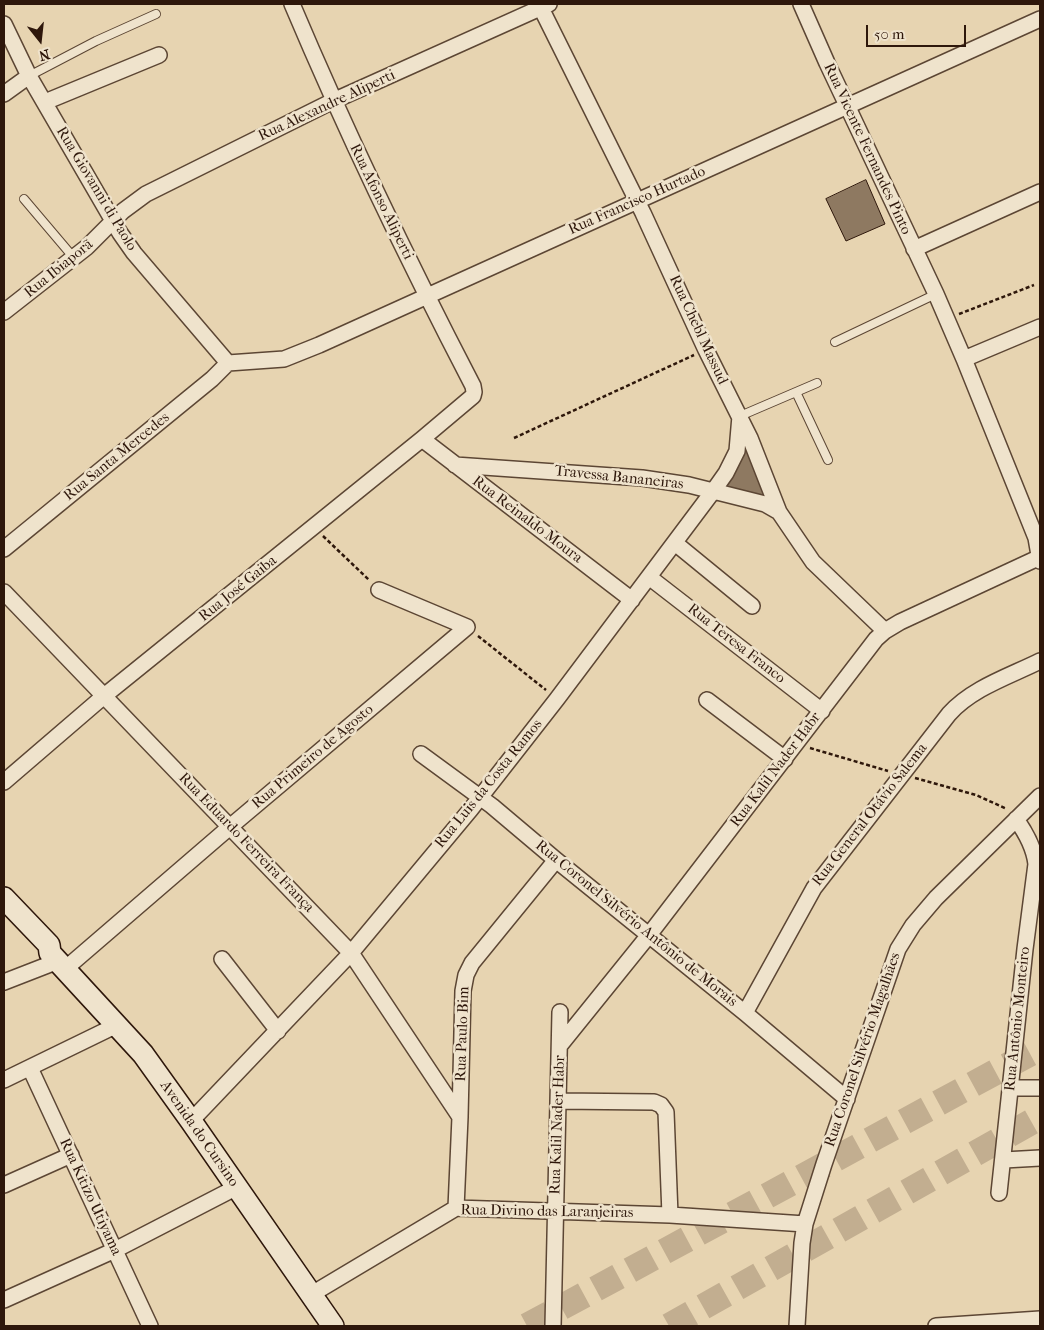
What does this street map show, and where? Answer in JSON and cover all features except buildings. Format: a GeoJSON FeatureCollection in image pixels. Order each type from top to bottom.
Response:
{"type":"FeatureCollection","features":[{"type":"Feature","properties":{"kind":"main road","name":"Avenida do Cursino"},"geometry":{"type":"LineString","coordinates":[[4,898],[49,945],[58,961],[143,1054],[192,1121],[333,1326]]}},
{"type":"Feature","properties":{"kind":"main road","name":"Avenida do Cursino"},"geometry":{"type":"LineString","coordinates":[[4,912],[43,951],[58,961]]}},
{"type":"Feature","properties":{"kind":"street","name":"Rua Afonso Aliperti"},"geometry":{"type":"LineString","coordinates":[[292,4],[333,102],[426,296],[473,386],[473,396]]}},
{"type":"Feature","properties":{"kind":"street","name":"Rua Vicente Fernandes Pinto"},"geometry":{"type":"LineString","coordinates":[[801,4],[947,319],[1036,538],[1040,559]]}},
{"type":"Feature","properties":{"kind":"street","name":"Rua Alexandre Aliperti"},"geometry":{"type":"LineString","coordinates":[[113,223],[124,211],[146,194],[333,102],[543,5]]}},
{"type":"Feature","properties":{"kind":"street","name":"Rua Chebl Massud"},"geometry":{"type":"LineString","coordinates":[[543,5],[706,350],[740,416],[780,512],[813,562],[885,631]]}},
{"type":"Feature","properties":{"kind":"street","name":"Rua Francisco Hurtado"},"geometry":{"type":"LineString","coordinates":[[228,363],[284,359],[319,345],[636,200],[1040,20]]}},
{"type":"Feature","properties":{"kind":"street","name":"Rua Giovanni di Paolo"},"geometry":{"type":"LineString","coordinates":[[4,24],[29,76],[113,223],[134,253],[228,363]]}},
{"type":"Feature","properties":{"kind":"street"},"geometry":{"type":"LineString","coordinates":[[45,102],[159,55]]}},
{"type":"Feature","properties":{"kind":"street"},"geometry":{"type":"LineString","coordinates":[[4,94],[29,76]]}},
{"type":"Feature","properties":{"kind":"street"},"geometry":{"type":"LineString","coordinates":[[914,249],[1040,192]]}},
{"type":"Feature","properties":{"kind":"street","name":"Rua Ibiaporã"},"geometry":{"type":"LineString","coordinates":[[4,312],[88,248],[113,223]]}},
{"type":"Feature","properties":{"kind":"street"},"geometry":{"type":"LineString","coordinates":[[964,359],[1040,327]]}},
{"type":"Feature","properties":{"kind":"street","name":"Rua Santa Mercedes"},"geometry":{"type":"LineString","coordinates":[[4,549],[212,379],[228,363]]}},
{"type":"Feature","properties":{"kind":"street","name":"Rua José Gaiba"},"geometry":{"type":"LineString","coordinates":[[4,782],[104,696],[422,440],[473,396]]}},
{"type":"Feature","properties":{"kind":"street","name":"Rua Luis da Costa Ramos"},"geometry":{"type":"LineString","coordinates":[[192,1121],[351,953],[481,797],[650,577],[726,473],[737,450],[740,416]]}},
{"type":"Feature","properties":{"kind":"street","name":"Rua Reinaldo Moura"},"geometry":{"type":"LineString","coordinates":[[422,440],[632,600]]}},
{"type":"Feature","properties":{"kind":"street","name":"Travessa Bananeiras"},"geometry":{"type":"LineString","coordinates":[[455,465],[642,478],[714,490],[765,504],[780,512]]}},
{"type":"Feature","properties":{"kind":"street"},"geometry":{"type":"LineString","coordinates":[[675,543],[752,606]]}},
{"type":"Feature","properties":{"kind":"street","name":"Rua Kalil Nader Habr"},"geometry":{"type":"LineString","coordinates":[[561,1044],[650,935],[876,639],[900,622],[1040,559]]}},
{"type":"Feature","properties":{"kind":"street","name":"Rua Teresa Franco"},"geometry":{"type":"LineString","coordinates":[[650,577],[822,711]]}},
{"type":"Feature","properties":{"kind":"street"},"geometry":{"type":"LineString","coordinates":[[379,590],[467,627]]}},
{"type":"Feature","properties":{"kind":"street","name":"Rua Eduardo Ferreira França"},"geometry":{"type":"LineString","coordinates":[[4,592],[351,953],[460,1117]]}},
{"type":"Feature","properties":{"kind":"street","name":"Rua Primeiro de Agosto"},"geometry":{"type":"LineString","coordinates":[[4,982],[58,961],[231,826],[467,627]]}},
{"type":"Feature","properties":{"kind":"street","name":"Rua General Otávio Salema"},"geometry":{"type":"LineString","coordinates":[[745,1013],[814,888],[959,702],[1040,661]]}},
{"type":"Feature","properties":{"kind":"street"},"geometry":{"type":"LineString","coordinates":[[707,700],[785,759]]}},
{"type":"Feature","properties":{"kind":"street","name":"Rua Coronel Silvério Antônio de Morais"},"geometry":{"type":"LineString","coordinates":[[422,754],[481,797],[847,1099]]}},
{"type":"Feature","properties":{"kind":"street","name":"Rua Coronel Silvério Magalhães"},"geometry":{"type":"LineString","coordinates":[[796,1326],[805,1224],[884,988],[903,939],[913,924],[936,898],[1040,796]]}},
{"type":"Feature","properties":{"kind":"street","name":"Rua Antônio Monteiro"},"geometry":{"type":"LineString","coordinates":[[999,1193],[1011,1088],[1033,949],[1035,854],[1027,835],[1016,819]]}},
{"type":"Feature","properties":{"kind":"street","name":"Rua Paulo Bim"},"geometry":{"type":"LineString","coordinates":[[456,1208],[463,991],[466,975],[472,963],[556,860]]}},
{"type":"Feature","properties":{"kind":"street"},"geometry":{"type":"LineString","coordinates":[[222,959],[278,1031]]}},
{"type":"Feature","properties":{"kind":"street","name":"Rua Kalil Nader Habr"},"geometry":{"type":"LineString","coordinates":[[553,1326],[561,1044],[560,1012]]}},
{"type":"Feature","properties":{"kind":"street"},"geometry":{"type":"LineString","coordinates":[[4,1080],[117,1025]]}},
{"type":"Feature","properties":{"kind":"street","name":"Rua Kitizo Utiyama"},"geometry":{"type":"LineString","coordinates":[[30,1068],[150,1326]]}},
{"type":"Feature","properties":{"kind":"street"},"geometry":{"type":"LineString","coordinates":[[1011,1088],[1040,1088]]}},
{"type":"Feature","properties":{"kind":"street"},"geometry":{"type":"LineString","coordinates":[[558,1101],[654,1102],[661,1105],[666,1112],[670,1216]]}},
{"type":"Feature","properties":{"kind":"street"},"geometry":{"type":"LineString","coordinates":[[4,1185],[71,1155]]}},
{"type":"Feature","properties":{"kind":"street"},"geometry":{"type":"LineString","coordinates":[[1004,1160],[1040,1158]]}},
{"type":"Feature","properties":{"kind":"street"},"geometry":{"type":"LineString","coordinates":[[4,1300],[115,1250],[237,1187]]}},
{"type":"Feature","properties":{"kind":"street","name":"Rua Divino das Laranjeiras"},"geometry":{"type":"LineString","coordinates":[[312,1294],[456,1208],[555,1210],[805,1224]]}},
{"type":"Feature","properties":{"kind":"street"},"geometry":{"type":"LineString","coordinates":[[936,1326],[1040,1319]]}},
{"type":"Feature","properties":{"kind":"lane"},"geometry":{"type":"LineString","coordinates":[[29,76],[96,40],[156,14]]}},
{"type":"Feature","properties":{"kind":"lane"},"geometry":{"type":"LineString","coordinates":[[24,199],[74,258]]}},
{"type":"Feature","properties":{"kind":"lane"},"geometry":{"type":"LineString","coordinates":[[836,342],[936,294]]}},
{"type":"Feature","properties":{"kind":"lane"},"geometry":{"type":"LineString","coordinates":[[740,416],[817,383]]}},
{"type":"Feature","properties":{"kind":"lane"},"geometry":{"type":"LineString","coordinates":[[796,392],[828,460]]}},
{"type":"Feature","properties":{"kind":"path"},"geometry":{"type":"LineString","coordinates":[[947,319],[1034,285]]}},
{"type":"Feature","properties":{"kind":"path"},"geometry":{"type":"LineString","coordinates":[[514,438],[706,350]]}},
{"type":"Feature","properties":{"kind":"path"},"geometry":{"type":"LineString","coordinates":[[314,527],[379,590]]}},
{"type":"Feature","properties":{"kind":"path"},"geometry":{"type":"LineString","coordinates":[[467,627],[557,699]]}},
{"type":"Feature","properties":{"kind":"path"},"geometry":{"type":"LineString","coordinates":[[796,744],[976,795],[1008,809],[1016,819]]}},
{"type":"Feature","properties":{"kind":"tunnel"},"geometry":{"type":"LineString","coordinates":[[527,1326],[1040,1048]]}},
{"type":"Feature","properties":{"kind":"tunnel"},"geometry":{"type":"LineString","coordinates":[[669,1326],[1040,1117]]}}]}
